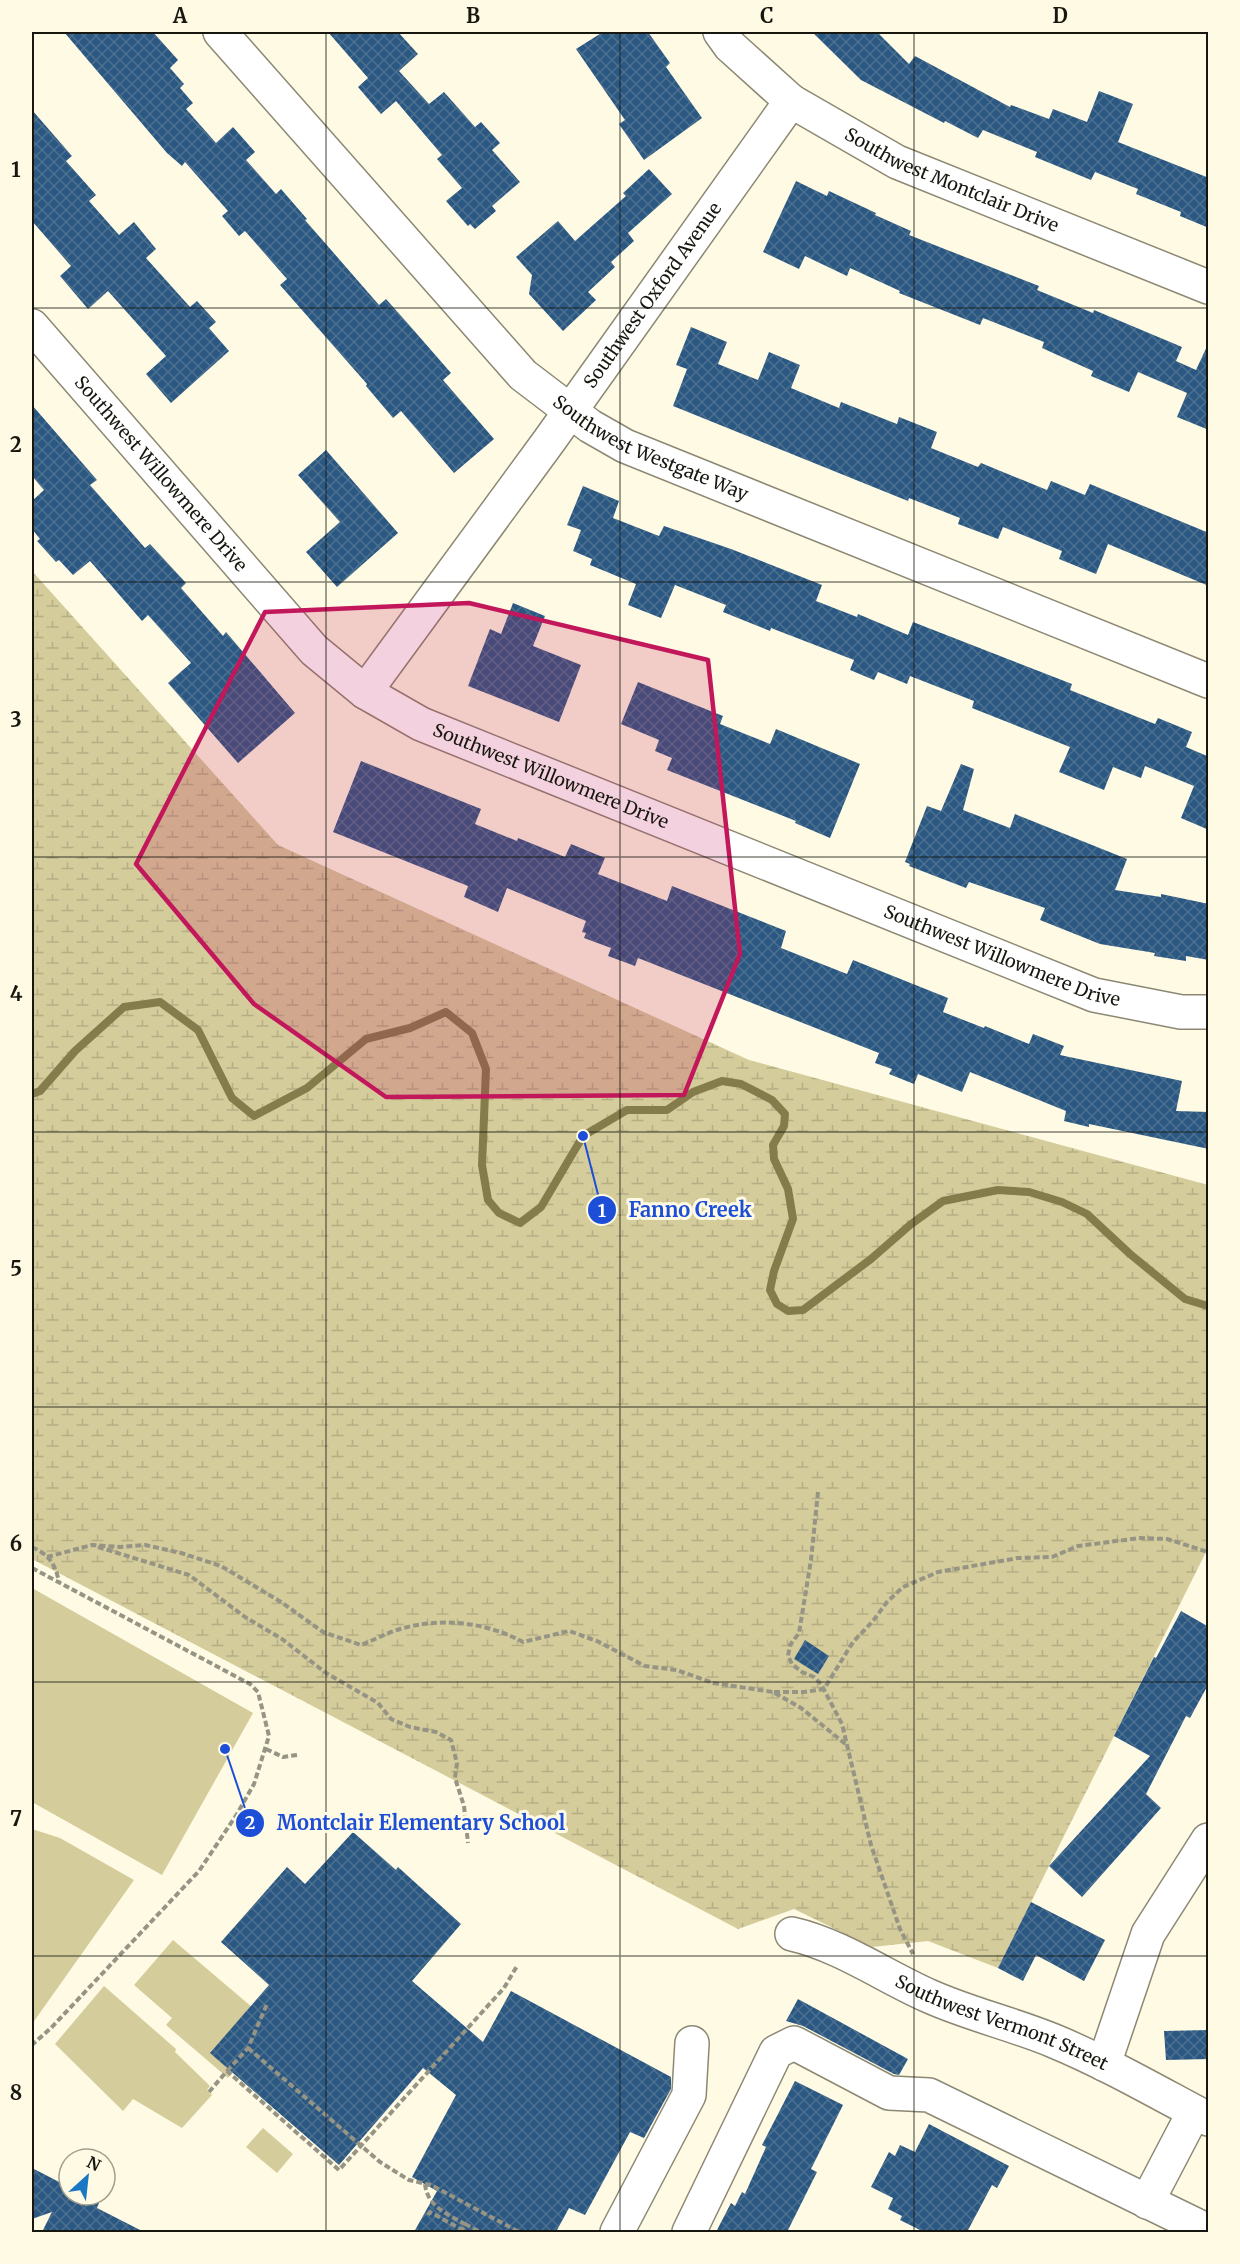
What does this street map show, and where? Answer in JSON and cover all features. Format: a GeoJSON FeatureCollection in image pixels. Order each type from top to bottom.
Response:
{"type":"FeatureCollection","features":[{"type":"Feature","properties":{"kind":"street","name":"Southwest Westgate Way"},"geometry":{"type":"LineString","coordinates":[[220,32],[523,375],[570,411],[625,446],[1209,681]]}},
{"type":"Feature","properties":{"kind":"street","name":"Southwest Montclair Drive"},"geometry":{"type":"LineString","coordinates":[[720,32],[730,46],[791,101],[897,162],[1209,287]]}},
{"type":"Feature","properties":{"kind":"street","name":"Southwest Oxford Avenue"},"geometry":{"type":"LineString","coordinates":[[365,692],[570,411],[791,101]]}},
{"type":"Feature","properties":{"kind":"street","name":"Southwest Willowmere Drive"},"geometry":{"type":"LineString","coordinates":[[32,326],[314,650],[365,692],[421,724],[1094,995],[1181,1012],[1209,1012]]}},
{"type":"Feature","properties":{"kind":"street"},"geometry":{"type":"LineString","coordinates":[[1104,2064],[1148,1934],[1209,1840]]}},
{"type":"Feature","properties":{"kind":"street","name":"Southwest Vermont Street"},"geometry":{"type":"LineString","coordinates":[[792,1934],[819,1942],[930,1997],[1052,2041],[1104,2064],[1201,2116]]}},
{"type":"Feature","properties":{"kind":"street"},"geometry":{"type":"LineString","coordinates":[[617,2232],[689,2095],[692,2043]]}},
{"type":"Feature","properties":{"kind":"street"},"geometry":{"type":"LineString","coordinates":[[689,2232],[776,2052],[794,2043],[889,2093],[929,2095],[1209,2231]]}},
{"type":"Feature","properties":{"kind":"street"},"geometry":{"type":"LineString","coordinates":[[1147,2202],[1201,2116]]}},
{"type":"Feature","properties":{"kind":"path"},"geometry":{"type":"LineString","coordinates":[[818,1492],[811,1560],[799,1633],[790,1645],[788,1656],[792,1664],[802,1672],[814,1677],[824,1689],[842,1724],[871,1845],[900,1929],[921,1967],[930,1997]]}},
{"type":"Feature","properties":{"kind":"path"},"geometry":{"type":"LineString","coordinates":[[47,1557],[92,1545],[120,1547],[145,1545],[221,1566],[281,1602],[323,1632],[361,1645],[399,1629],[423,1624],[461,1622],[505,1632],[523,1642],[569,1631],[597,1641],[645,1666],[676,1670],[712,1683],[773,1692],[804,1692],[824,1689],[853,1642],[903,1587],[938,1572],[1018,1558],[1052,1557],[1078,1546],[1140,1538],[1167,1539],[1209,1552]]}},
{"type":"Feature","properties":{"kind":"path"},"geometry":{"type":"LineString","coordinates":[[92,1545],[134,1560],[189,1575],[245,1617],[282,1639],[326,1673],[378,1703],[391,1719],[410,1727],[436,1732],[451,1740],[457,1763],[454,1778],[464,1806],[468,1843]]}},
{"type":"Feature","properties":{"kind":"path"},"geometry":{"type":"LineString","coordinates":[[32,1547],[47,1557],[57,1573],[59,1583]]}},
{"type":"Feature","properties":{"kind":"path"},"geometry":{"type":"LineString","coordinates":[[32,1568],[250,1684],[258,1692],[268,1736],[254,1784],[199,1871],[59,2020],[32,2045]]}},
{"type":"Feature","properties":{"kind":"path"},"geometry":{"type":"LineString","coordinates":[[773,1692],[809,1713],[848,1746]]}},
{"type":"Feature","properties":{"kind":"path"},"geometry":{"type":"LineString","coordinates":[[266,1749],[283,1757],[297,1755]]}},
{"type":"Feature","properties":{"kind":"path"},"geometry":{"type":"LineString","coordinates":[[227,2072],[339,2170],[504,1988],[517,1966]]}},
{"type":"Feature","properties":{"kind":"path"},"geometry":{"type":"LineString","coordinates":[[209,2092],[248,2048],[267,2004]]}},
{"type":"Feature","properties":{"kind":"path"},"geometry":{"type":"LineString","coordinates":[[248,2048],[360,2146],[395,2172],[409,2180],[431,2185],[519,2232]]}},
{"type":"Feature","properties":{"kind":"path"},"geometry":{"type":"LineString","coordinates":[[425,2184],[430,2200],[438,2209],[480,2232]]}},
{"type":"Feature","properties":{"kind":"path"},"geometry":{"type":"LineString","coordinates":[[428,2215],[430,2212],[464,2231],[465,2224]]}},
{"type":"Feature","properties":{"kind":"highlighted area"},"geometry":{"type":"Polygon","coordinates":[[[469,603],[708,660],[740,954],[684,1095],[386,1097],[254,1004],[136,864],[265,612],[469,603]]]}},
{"type":"Feature","properties":{"kind":"green space"},"geometry":{"type":"Polygon","coordinates":[[[32,571],[278,845],[749,1060],[1208,1185],[1208,1548],[998,1968],[928,1941],[872,1947],[794,1909],[738,1929],[32,1559],[32,571]]]}},
{"type":"Feature","properties":{"kind":"green space"},"geometry":{"type":"Polygon","coordinates":[[[32,1588],[253,1713],[162,1875],[32,1802],[32,1588]]]}},
{"type":"Feature","properties":{"kind":"green space"},"geometry":{"type":"Polygon","coordinates":[[[32,1829],[60,1838],[134,1880],[32,2024],[32,1829]]]}},
{"type":"Feature","properties":{"kind":"green space"},"geometry":{"type":"Polygon","coordinates":[[[173,1940],[273,2025],[228,2078],[166,2025],[172,2018],[134,1985],[173,1940]]]}},
{"type":"Feature","properties":{"kind":"green space"},"geometry":{"type":"Polygon","coordinates":[[[104,1986],[176,2049],[175,2052],[210,2086],[207,2090],[212,2095],[182,2128],[133,2099],[123,2111],[55,2044],[104,1986]]]}},
{"type":"Feature","properties":{"kind":"green space"},"geometry":{"type":"Polygon","coordinates":[[[263,2128],[293,2154],[277,2173],[246,2147],[263,2128]]]}},
{"type":"Feature","properties":{"kind":"building"},"geometry":{"type":"Polygon","coordinates":[[[64,32],[153,32],[178,60],[170,68],[184,84],[180,88],[193,103],[186,109],[216,143],[233,127],[255,152],[246,160],[276,194],[281,189],[379,305],[386,299],[410,326],[451,373],[443,380],[494,439],[454,473],[401,411],[393,418],[366,386],[367,384],[280,285],[287,279],[245,231],[239,236],[222,216],[228,211],[185,162],[182,166],[167,153],[64,32]]]}},
{"type":"Feature","properties":{"kind":"building"},"geometry":{"type":"Polygon","coordinates":[[[328,32],[398,32],[418,54],[399,71],[429,104],[444,92],[475,127],[481,122],[500,143],[492,150],[520,182],[492,206],[496,211],[475,229],[470,224],[468,226],[446,201],[462,188],[437,159],[442,155],[396,101],[381,114],[358,87],[368,78],[328,32]]]}},
{"type":"Feature","properties":{"kind":"building"},"geometry":{"type":"Polygon","coordinates":[[[603,32],[648,32],[670,63],[666,67],[702,118],[644,160],[619,124],[625,120],[576,49],[603,32]]]}},
{"type":"Feature","properties":{"kind":"building"},"geometry":{"type":"Polygon","coordinates":[[[812,32],[877,32],[909,64],[915,56],[1010,107],[1011,105],[1049,119],[1053,109],[1087,122],[1099,91],[1133,104],[1118,142],[1209,178],[1209,228],[1180,216],[1181,212],[1136,194],[1138,189],[1095,172],[1091,180],[1035,157],[1037,152],[983,130],[978,138],[945,121],[944,123],[861,80],[812,32]]]}},
{"type":"Feature","properties":{"kind":"building"},"geometry":{"type":"Polygon","coordinates":[[[32,110],[72,156],[66,161],[96,195],[89,201],[119,235],[134,222],[156,249],[146,258],[190,307],[197,301],[216,322],[209,328],[229,351],[171,403],[146,374],[166,356],[108,291],[88,309],[60,276],[71,266],[32,221],[32,110]]]}},
{"type":"Feature","properties":{"kind":"building"},"geometry":{"type":"Polygon","coordinates":[[[649,169],[672,194],[628,233],[634,241],[611,262],[615,267],[588,292],[596,300],[563,331],[529,294],[532,275],[516,257],[558,221],[575,241],[626,196],[623,193],[649,169]]]}},
{"type":"Feature","properties":{"kind":"building"},"geometry":{"type":"Polygon","coordinates":[[[796,181],[827,196],[829,191],[876,213],[875,215],[911,231],[909,235],[1039,286],[1037,290],[1093,313],[1094,310],[1182,347],[1176,361],[1196,370],[1209,342],[1209,430],[1177,417],[1187,393],[1138,372],[1129,392],[1091,376],[1093,371],[1042,348],[1044,342],[983,318],[980,325],[899,293],[900,291],[850,268],[847,276],[805,256],[799,269],[763,252],[796,181]]]}},
{"type":"Feature","properties":{"kind":"building"},"geometry":{"type":"Polygon","coordinates":[[[691,327],[727,342],[718,364],[758,380],[769,352],[800,365],[791,388],[839,408],[841,402],[897,424],[899,417],[937,432],[931,448],[978,467],[981,463],[1047,490],[1051,481],[1085,495],[1090,484],[1209,533],[1209,586],[1108,544],[1096,574],[1059,559],[1062,551],[1003,527],[998,539],[958,524],[960,518],[909,498],[908,501],[673,406],[687,369],[676,365],[691,327]]]}},
{"type":"Feature","properties":{"kind":"building"},"geometry":{"type":"Polygon","coordinates":[[[32,405],[97,480],[90,485],[145,548],[150,544],[186,583],[181,588],[223,636],[226,632],[295,713],[238,763],[168,683],[191,663],[148,615],[142,621],[90,561],[73,575],[59,560],[56,562],[37,541],[40,539],[32,529],[32,501],[44,490],[32,476],[32,405]]]}},
{"type":"Feature","properties":{"kind":"building"},"geometry":{"type":"Polygon","coordinates":[[[326,450],[398,533],[337,587],[306,552],[340,522],[298,475],[326,450]]]}},
{"type":"Feature","properties":{"kind":"building"},"geometry":{"type":"Polygon","coordinates":[[[583,486],[619,501],[613,518],[659,536],[664,526],[731,549],[822,585],[816,601],[857,617],[858,614],[908,635],[913,622],[1072,684],[1070,690],[1155,724],[1158,718],[1192,732],[1186,747],[1207,756],[1209,753],[1209,830],[1181,818],[1194,786],[1145,766],[1141,778],[1113,767],[1104,790],[1059,772],[1070,747],[972,708],[974,701],[910,676],[907,684],[878,672],[874,680],[850,670],[854,660],[723,612],[726,605],[675,585],[661,618],[628,605],[636,584],[590,565],[592,559],[573,551],[581,530],[567,525],[583,486]]]}},
{"type":"Feature","properties":{"kind":"building"},"geometry":{"type":"Polygon","coordinates":[[[513,603],[545,616],[533,646],[581,665],[559,722],[468,686],[490,629],[501,634],[513,603]]]}},
{"type":"Feature","properties":{"kind":"building"},"geometry":{"type":"Polygon","coordinates":[[[638,682],[723,716],[720,724],[770,744],[776,729],[860,764],[830,838],[795,823],[796,821],[667,770],[672,758],[655,751],[659,740],[621,724],[638,682]]]}},
{"type":"Feature","properties":{"kind":"building"},"geometry":{"type":"Polygon","coordinates":[[[361,761],[481,809],[475,824],[517,841],[518,838],[565,857],[571,844],[605,858],[598,874],[667,901],[672,886],[786,931],[781,948],[847,974],[853,960],[948,998],[943,1012],[984,1028],[985,1026],[1029,1044],[1033,1034],[1064,1046],[1060,1055],[1182,1081],[1176,1111],[1209,1112],[1209,1149],[1064,1121],[1066,1111],[970,1072],[962,1092],[918,1074],[914,1084],[889,1074],[892,1069],[875,1063],[879,1053],[638,958],[635,966],[608,956],[611,948],[584,938],[586,933],[582,932],[586,921],[507,888],[498,912],[464,897],[468,886],[333,832],[361,761]]]}},
{"type":"Feature","properties":{"kind":"building"},"geometry":{"type":"Polygon","coordinates":[[[961,764],[974,769],[963,810],[1010,828],[1015,814],[1127,859],[1115,890],[1161,897],[1161,894],[1209,904],[1209,960],[1186,956],[1186,961],[1154,956],[1155,953],[1100,944],[1040,920],[1045,908],[969,882],[966,888],[909,866],[910,864],[905,862],[927,806],[941,811],[961,764]]]}},
{"type":"Feature","properties":{"kind":"building"},"geometry":{"type":"Polygon","coordinates":[[[1181,1611],[1209,1627],[1209,1683],[1190,1718],[1186,1716],[1146,1794],[1161,1808],[1082,1897],[1049,1866],[1150,1756],[1114,1736],[1154,1657],[1156,1658],[1181,1611]]]}},
{"type":"Feature","properties":{"kind":"building"},"geometry":{"type":"Polygon","coordinates":[[[805,1640],[829,1656],[818,1674],[794,1659],[805,1640]]]}},
{"type":"Feature","properties":{"kind":"building"},"geometry":{"type":"Polygon","coordinates":[[[353,1832],[396,1870],[398,1867],[461,1924],[412,1981],[483,2042],[511,1991],[671,2077],[671,2089],[644,2138],[630,2132],[585,2215],[569,2208],[556,2232],[414,2232],[437,2191],[412,2177],[456,2095],[423,2068],[339,2165],[210,2053],[269,1985],[221,1942],[287,1867],[305,1884],[353,1832]]]}},
{"type":"Feature","properties":{"kind":"building"},"geometry":{"type":"Polygon","coordinates":[[[1031,1902],[1105,1940],[1084,1981],[1036,1955],[1023,1981],[998,1968],[1031,1902]]]}},
{"type":"Feature","properties":{"kind":"building"},"geometry":{"type":"Polygon","coordinates":[[[798,1999],[908,2059],[899,2075],[803,2026],[786,2021],[798,1999]]]}},
{"type":"Feature","properties":{"kind":"building"},"geometry":{"type":"Polygon","coordinates":[[[1209,2030],[1209,2059],[1166,2060],[1164,2031],[1209,2030]]]}},
{"type":"Feature","properties":{"kind":"building"},"geometry":{"type":"Polygon","coordinates":[[[795,2081],[843,2105],[811,2169],[817,2172],[787,2232],[716,2232],[731,2203],[735,2206],[742,2192],[745,2194],[766,2147],[762,2145],[795,2081]]]}},
{"type":"Feature","properties":{"kind":"building"},"geometry":{"type":"Polygon","coordinates":[[[929,2124],[1009,2166],[997,2188],[992,2185],[967,2232],[924,2232],[900,2220],[902,2216],[888,2209],[893,2198],[871,2187],[889,2152],[895,2156],[900,2145],[915,2152],[929,2124]]]}},
{"type":"Feature","properties":{"kind":"building"},"geometry":{"type":"Polygon","coordinates":[[[32,2168],[57,2181],[57,2207],[97,2207],[144,2232],[42,2232],[52,2212],[32,2219],[32,2168]]]}},
{"type":"Feature","properties":{"kind":"waterway"},"geometry":{"type":"LineString","coordinates":[[32,1094],[40,1091],[75,1051],[124,1007],[160,1002],[198,1030],[232,1098],[254,1116],[307,1088],[366,1039],[410,1028],[446,1012],[472,1033],[486,1069],[482,1165],[488,1200],[499,1213],[520,1223],[541,1207],[583,1136],[627,1110],[667,1110],[693,1092],[722,1081],[741,1084],[772,1100],[785,1114],[784,1126],[773,1145],[774,1159],[788,1189],[793,1219],[774,1271],[770,1290],[777,1304],[788,1311],[803,1310],[943,1201],[998,1190],[1029,1192],[1062,1202],[1087,1214],[1130,1254],[1185,1299],[1208,1306]]}},
{"type":"Feature","properties":{"kind":"place","name":"Fanno Creek"},"geometry":{"type":"Point","coordinates":[583,1136]}},
{"type":"Feature","properties":{"kind":"place","name":"Montclair Elementary School"},"geometry":{"type":"Point","coordinates":[225,1749]}}]}
